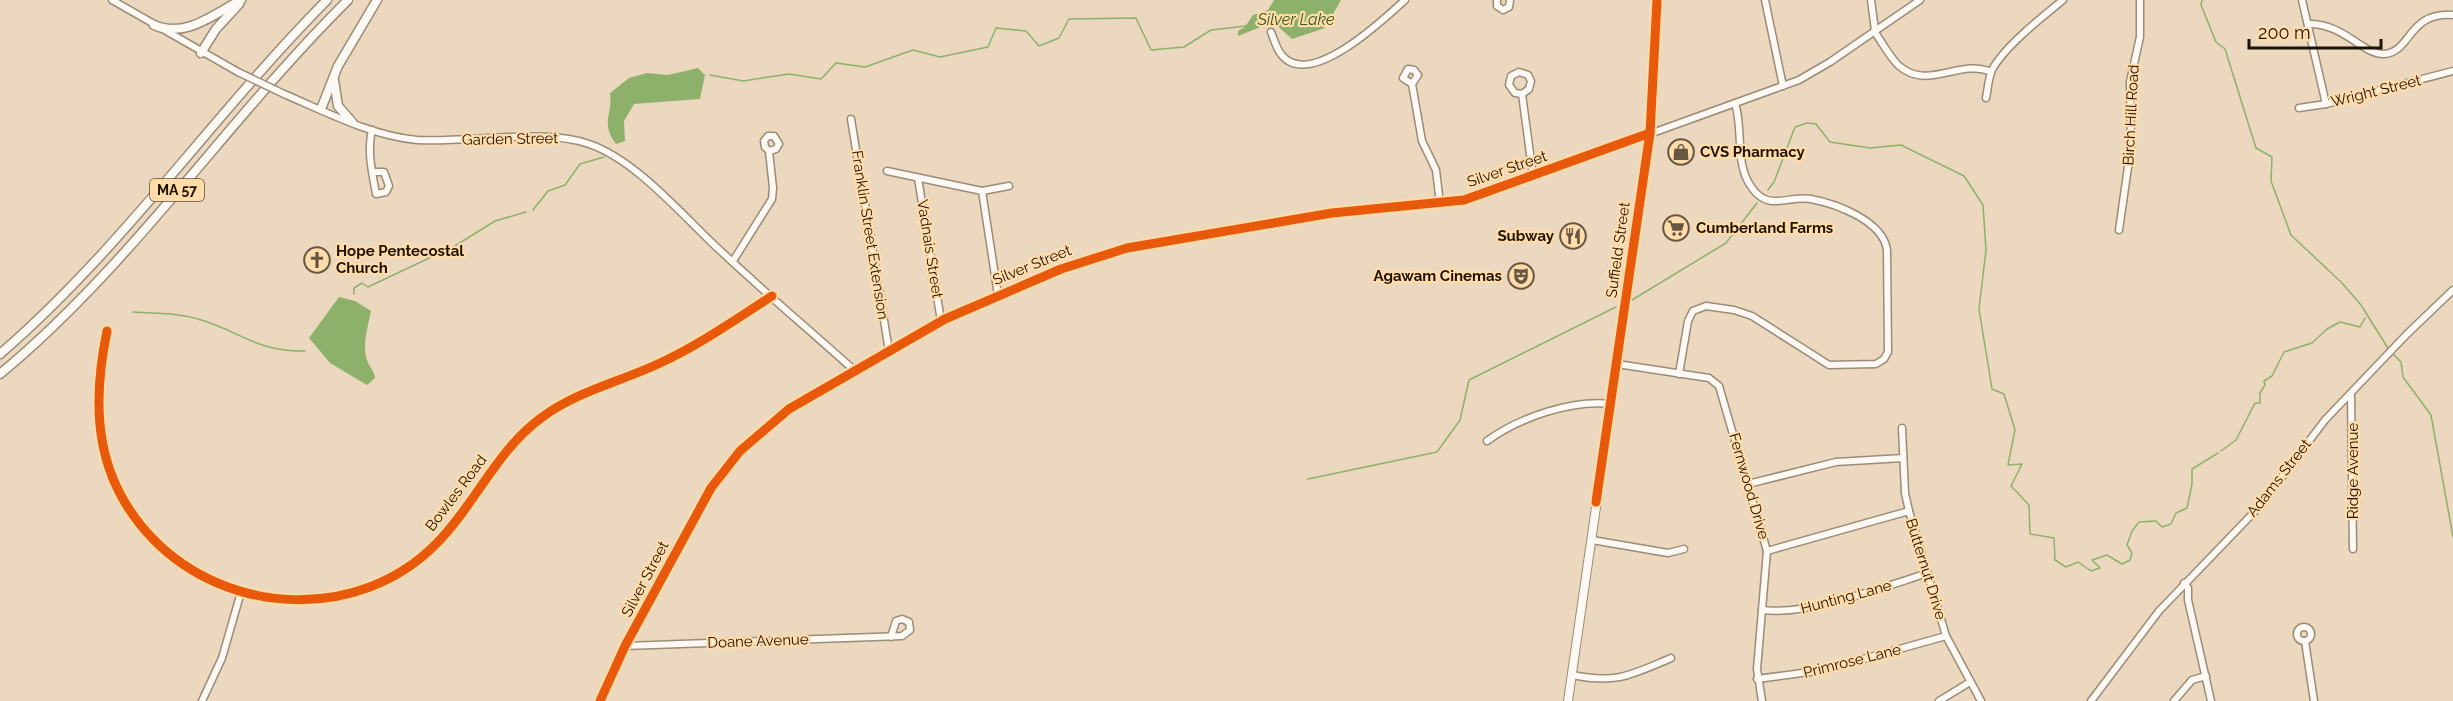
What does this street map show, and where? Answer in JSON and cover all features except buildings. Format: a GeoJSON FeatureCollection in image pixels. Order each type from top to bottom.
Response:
{"type":"FeatureCollection","features":[{"type":"Feature","properties":{"kind":"highway"},"geometry":{"type":"LineString","coordinates":[[154,25],[169,30],[184,30],[242,0]]}},
{"type":"Feature","properties":{"kind":"highway"},"geometry":{"type":"LineString","coordinates":[[201,53],[216,29],[242,0]]}},
{"type":"Feature","properties":{"kind":"highway","name":"MA 57"},"geometry":{"type":"LineString","coordinates":[[0,354],[78,280],[327,0]]}},
{"type":"Feature","properties":{"kind":"highway","name":"MA 57"},"geometry":{"type":"LineString","coordinates":[[0,374],[88,291],[296,54],[348,0]]}},
{"type":"Feature","properties":{"kind":"highway"},"geometry":{"type":"LineString","coordinates":[[321,109],[338,66],[377,0]]}},
{"type":"Feature","properties":{"kind":"highway"},"geometry":{"type":"LineString","coordinates":[[338,66],[334,82],[335,95],[340,109],[352,122]]}},
{"type":"Feature","properties":{"kind":"main road","name":"Suffield Street"},"geometry":{"type":"LineString","coordinates":[[1568,701],[1650,133],[1657,0]]}},
{"type":"Feature","properties":{"kind":"street","name":"Garden Street"},"geometry":{"type":"LineString","coordinates":[[112,0],[201,53],[238,72],[284,94],[372,130],[418,140],[551,137],[589,143],[621,161],[678,209],[855,371]]}},
{"type":"Feature","properties":{"kind":"street"},"geometry":{"type":"LineString","coordinates":[[1271,32],[1280,52],[1287,60],[1296,64],[1310,63],[1356,44],[1406,0]]}},
{"type":"Feature","properties":{"kind":"street"},"geometry":{"type":"LineString","coordinates":[[1497,0],[1497,6],[1503,10],[1509,7],[1510,0]]}},
{"type":"Feature","properties":{"kind":"street"},"geometry":{"type":"LineString","coordinates":[[1765,0],[1783,86]]}},
{"type":"Feature","properties":{"kind":"street"},"geometry":{"type":"LineString","coordinates":[[1871,0],[1875,31],[1897,64],[1915,75],[1937,76],[1970,67],[1991,72]]}},
{"type":"Feature","properties":{"kind":"street","name":"Silver Street"},"geometry":{"type":"LineString","coordinates":[[600,701],[625,646],[721,474],[750,441],[779,417],[941,321],[1069,266],[1140,245],[1332,213],[1440,204],[1478,196],[1809,75],[1920,0]]}},
{"type":"Feature","properties":{"kind":"street"},"geometry":{"type":"LineString","coordinates":[[1986,98],[1991,72],[2034,23],[2062,0]]}},
{"type":"Feature","properties":{"kind":"street","name":"Birch Hill Road"},"geometry":{"type":"LineString","coordinates":[[2118,230],[2131,146],[2130,82],[2140,37],[2140,0]]}},
{"type":"Feature","properties":{"kind":"street"},"geometry":{"type":"LineString","coordinates":[[2302,0],[2326,104]]}},
{"type":"Feature","properties":{"kind":"street"},"geometry":{"type":"LineString","coordinates":[[2308,24],[2333,27],[2370,50],[2384,54],[2398,50],[2411,30],[2423,20],[2436,15],[2453,15]]}},
{"type":"Feature","properties":{"kind":"street","name":"Wright Street"},"geometry":{"type":"LineString","coordinates":[[2299,108],[2326,104],[2453,71]]}},
{"type":"Feature","properties":{"kind":"street"},"geometry":{"type":"LineString","coordinates":[[1412,84],[1422,141],[1436,170],[1440,204]]}},
{"type":"Feature","properties":{"kind":"street"},"geometry":{"type":"LineString","coordinates":[[1522,94],[1533,176]]}},
{"type":"Feature","properties":{"kind":"street"},"geometry":{"type":"LineString","coordinates":[[1617,364],[1679,374],[1688,321],[1693,311],[1706,306],[1747,314],[1829,365],[1876,364],[1882,362],[1888,352],[1887,250],[1884,238],[1858,218],[1838,208],[1807,199],[1774,202],[1758,195],[1747,180],[1742,167],[1741,127],[1735,103]]}},
{"type":"Feature","properties":{"kind":"street","name":"Franklin Street Extension"},"geometry":{"type":"LineString","coordinates":[[851,119],[889,351]]}},
{"type":"Feature","properties":{"kind":"street"},"geometry":{"type":"LineString","coordinates":[[372,130],[369,143],[372,172]]}},
{"type":"Feature","properties":{"kind":"street"},"geometry":{"type":"LineString","coordinates":[[733,261],[772,199],[769,151]]}},
{"type":"Feature","properties":{"kind":"street"},"geometry":{"type":"LineString","coordinates":[[887,171],[982,191],[1009,186]]}},
{"type":"Feature","properties":{"kind":"street","name":"Vadnais Street"},"geometry":{"type":"LineString","coordinates":[[918,178],[941,321]]}},
{"type":"Feature","properties":{"kind":"street"},"geometry":{"type":"LineString","coordinates":[[982,191],[998,295]]}},
{"type":"Feature","properties":{"kind":"street","name":"Adams Street"},"geometry":{"type":"LineString","coordinates":[[2091,701],[2184,583],[2260,506],[2319,427],[2393,348],[2453,290]]}},
{"type":"Feature","properties":{"kind":"street","name":"Bowles Road"},"geometry":{"type":"LineString","coordinates":[[107,331],[98,376],[97,408],[104,450],[119,492],[141,526],[166,551],[205,577],[241,592],[278,599],[314,600],[352,593],[393,576],[424,555],[442,538],[503,455],[542,417],[582,394],[677,355],[772,296]]}},
{"type":"Feature","properties":{"kind":"street","name":"Fernwood Drive"},"geometry":{"type":"LineString","coordinates":[[1679,374],[1715,381],[1720,388],[1767,551],[1757,679],[1762,701]]}},
{"type":"Feature","properties":{"kind":"street","name":"Ridge Avenue"},"geometry":{"type":"LineString","coordinates":[[2352,394],[2353,549]]}},
{"type":"Feature","properties":{"kind":"street"},"geometry":{"type":"LineString","coordinates":[[1487,441],[1509,425],[1535,416],[1583,403],[1612,404]]}},
{"type":"Feature","properties":{"kind":"street","name":"Butternut Drive"},"geometry":{"type":"LineString","coordinates":[[1902,428],[1905,493],[1909,511],[1946,636],[1981,701]]}},
{"type":"Feature","properties":{"kind":"street"},"geometry":{"type":"LineString","coordinates":[[1748,484],[1836,462],[1903,458]]}},
{"type":"Feature","properties":{"kind":"street"},"geometry":{"type":"LineString","coordinates":[[1767,551],[1909,511]]}},
{"type":"Feature","properties":{"kind":"street"},"geometry":{"type":"LineString","coordinates":[[1592,540],[1668,553],[1684,549]]}},
{"type":"Feature","properties":{"kind":"street","name":"Hunting Lane"},"geometry":{"type":"LineString","coordinates":[[1762,610],[1783,612],[1808,608],[1928,573]]}},
{"type":"Feature","properties":{"kind":"street"},"geometry":{"type":"LineString","coordinates":[[2184,583],[2188,588],[2188,600],[2211,701]]}},
{"type":"Feature","properties":{"kind":"street"},"geometry":{"type":"LineString","coordinates":[[202,701],[222,658],[241,592]]}},
{"type":"Feature","properties":{"kind":"street"},"geometry":{"type":"LineString","coordinates":[[2175,594],[2188,600]]}},
{"type":"Feature","properties":{"kind":"street","name":"Primrose Lane"},"geometry":{"type":"LineString","coordinates":[[1757,679],[1824,670],[1946,636]]}},
{"type":"Feature","properties":{"kind":"street","name":"Doane Avenue"},"geometry":{"type":"LineString","coordinates":[[625,646],[891,637]]}},
{"type":"Feature","properties":{"kind":"street"},"geometry":{"type":"LineString","coordinates":[[2305,641],[2314,701]]}},
{"type":"Feature","properties":{"kind":"street"},"geometry":{"type":"LineString","coordinates":[[1572,675],[1595,680],[1618,679],[1671,658]]}},
{"type":"Feature","properties":{"kind":"street"},"geometry":{"type":"LineString","coordinates":[[2174,701],[2192,680],[2206,676]]}},
{"type":"Feature","properties":{"kind":"street"},"geometry":{"type":"LineString","coordinates":[[1939,701],[1970,682]]}},
{"type":"Feature","properties":{"kind":"water","name":"Silver Lake"},"geometry":{"type":"Polygon","coordinates":[[[1274,0],[1341,0],[1325,28],[1292,39],[1273,22],[1238,36],[1238,31],[1245,27],[1253,15],[1268,10],[1274,0]]]}},
{"type":"Feature","properties":{"kind":"water"},"geometry":{"type":"Polygon","coordinates":[[[698,68],[705,75],[700,99],[634,104],[624,121],[625,141],[616,144],[608,124],[610,93],[629,78],[647,73],[668,75],[698,68]]]}},
{"type":"Feature","properties":{"kind":"water"},"geometry":{"type":"Polygon","coordinates":[[[339,297],[355,301],[371,311],[365,349],[375,378],[367,385],[330,363],[309,338],[339,297]]]}},
{"type":"Feature","properties":{"kind":"waterway"},"geometry":{"type":"LineString","coordinates":[[2202,0],[2201,5],[2216,42],[2225,49],[2256,148],[2272,157],[2271,181],[2291,235],[2342,283],[2361,305],[2389,350]]}},
{"type":"Feature","properties":{"kind":"waterway"},"geometry":{"type":"LineString","coordinates":[[710,75],[743,81],[789,74],[821,79],[836,63],[865,67],[913,50],[940,57],[988,47],[996,28],[1026,31],[1039,46],[1059,38],[1069,19],[1136,18],[1151,50],[1184,47],[1211,30],[1246,26]]}},
{"type":"Feature","properties":{"kind":"waterway"},"geometry":{"type":"LineString","coordinates":[[1768,190],[1774,182],[1795,127],[1807,123],[1816,124],[1830,142],[1870,148],[1901,145],[1964,176],[1983,205],[1986,250],[1979,309],[1992,389],[2004,394],[2015,430],[2008,465],[2022,464],[2011,486],[2029,505],[2030,534],[2054,538],[2055,560],[2066,567],[2078,562],[2091,571],[2100,568],[2092,560],[2107,555],[2122,564],[2130,560],[2132,553],[2127,545],[2132,531],[2139,522],[2156,521],[2162,527],[2171,524],[2176,513],[2187,508],[2192,484],[2192,469],[2218,453]]}},
{"type":"Feature","properties":{"kind":"waterway"},"geometry":{"type":"LineString","coordinates":[[533,210],[548,191],[565,185],[580,164],[604,157]]}},
{"type":"Feature","properties":{"kind":"waterway"},"geometry":{"type":"LineString","coordinates":[[1632,300],[1726,243],[1757,203]]}},
{"type":"Feature","properties":{"kind":"waterway"},"geometry":{"type":"LineString","coordinates":[[450,249],[495,221],[526,212]]}},
{"type":"Feature","properties":{"kind":"waterway"},"geometry":{"type":"LineString","coordinates":[[354,294],[354,288],[362,283],[368,287],[444,251]]}},
{"type":"Feature","properties":{"kind":"waterway"},"geometry":{"type":"LineString","coordinates":[[1308,479],[1437,452],[1460,420],[1469,380],[1616,307]]}},
{"type":"Feature","properties":{"kind":"waterway"},"geometry":{"type":"LineString","coordinates":[[133,312],[190,317],[273,348],[305,351]]}},
{"type":"Feature","properties":{"kind":"waterway"},"geometry":{"type":"LineString","coordinates":[[2221,451],[2236,440],[2255,403],[2260,403],[2264,381],[2272,376],[2284,352],[2312,343],[2327,329],[2340,322],[2360,327],[2365,318]]}},
{"type":"Feature","properties":{"kind":"waterway"},"geometry":{"type":"LineString","coordinates":[[2393,354],[2401,362],[2403,377],[2431,415],[2453,537]]}},
{"type":"Feature","properties":{"kind":"cycle path"},"geometry":{"type":"LineString","coordinates":[[1596,502],[1650,133],[1657,0]]}},
{"type":"Feature","properties":{"kind":"cycle path"},"geometry":{"type":"LineString","coordinates":[[600,701],[625,646],[711,488],[740,451],[789,409],[945,319],[1061,269],[1127,248],[1332,213],[1464,200],[1650,133]]}},
{"type":"Feature","properties":{"kind":"cycle path"},"geometry":{"type":"LineString","coordinates":[[107,331],[99,388],[102,441],[119,492],[134,516],[153,539],[184,565],[218,583],[255,595],[294,600],[332,597],[370,587],[405,569],[436,544],[450,529],[511,446],[541,418],[584,394],[674,356],[717,332],[772,296]]}},
{"type":"Feature","properties":{"kind":"place","name":"CVS Pharmacy"},"geometry":{"type":"Point","coordinates":[1681,152]}},
{"type":"Feature","properties":{"kind":"place","name":"Cumberland Farms"},"geometry":{"type":"Point","coordinates":[1676,228]}},
{"type":"Feature","properties":{"kind":"place","name":"Subway"},"geometry":{"type":"Point","coordinates":[1573,236]}},
{"type":"Feature","properties":{"kind":"place","name":"Hope Pentecostal Church"},"geometry":{"type":"Point","coordinates":[317,260]}},
{"type":"Feature","properties":{"kind":"place","name":"Agawam Cinemas"},"geometry":{"type":"Point","coordinates":[1521,276]}}]}
